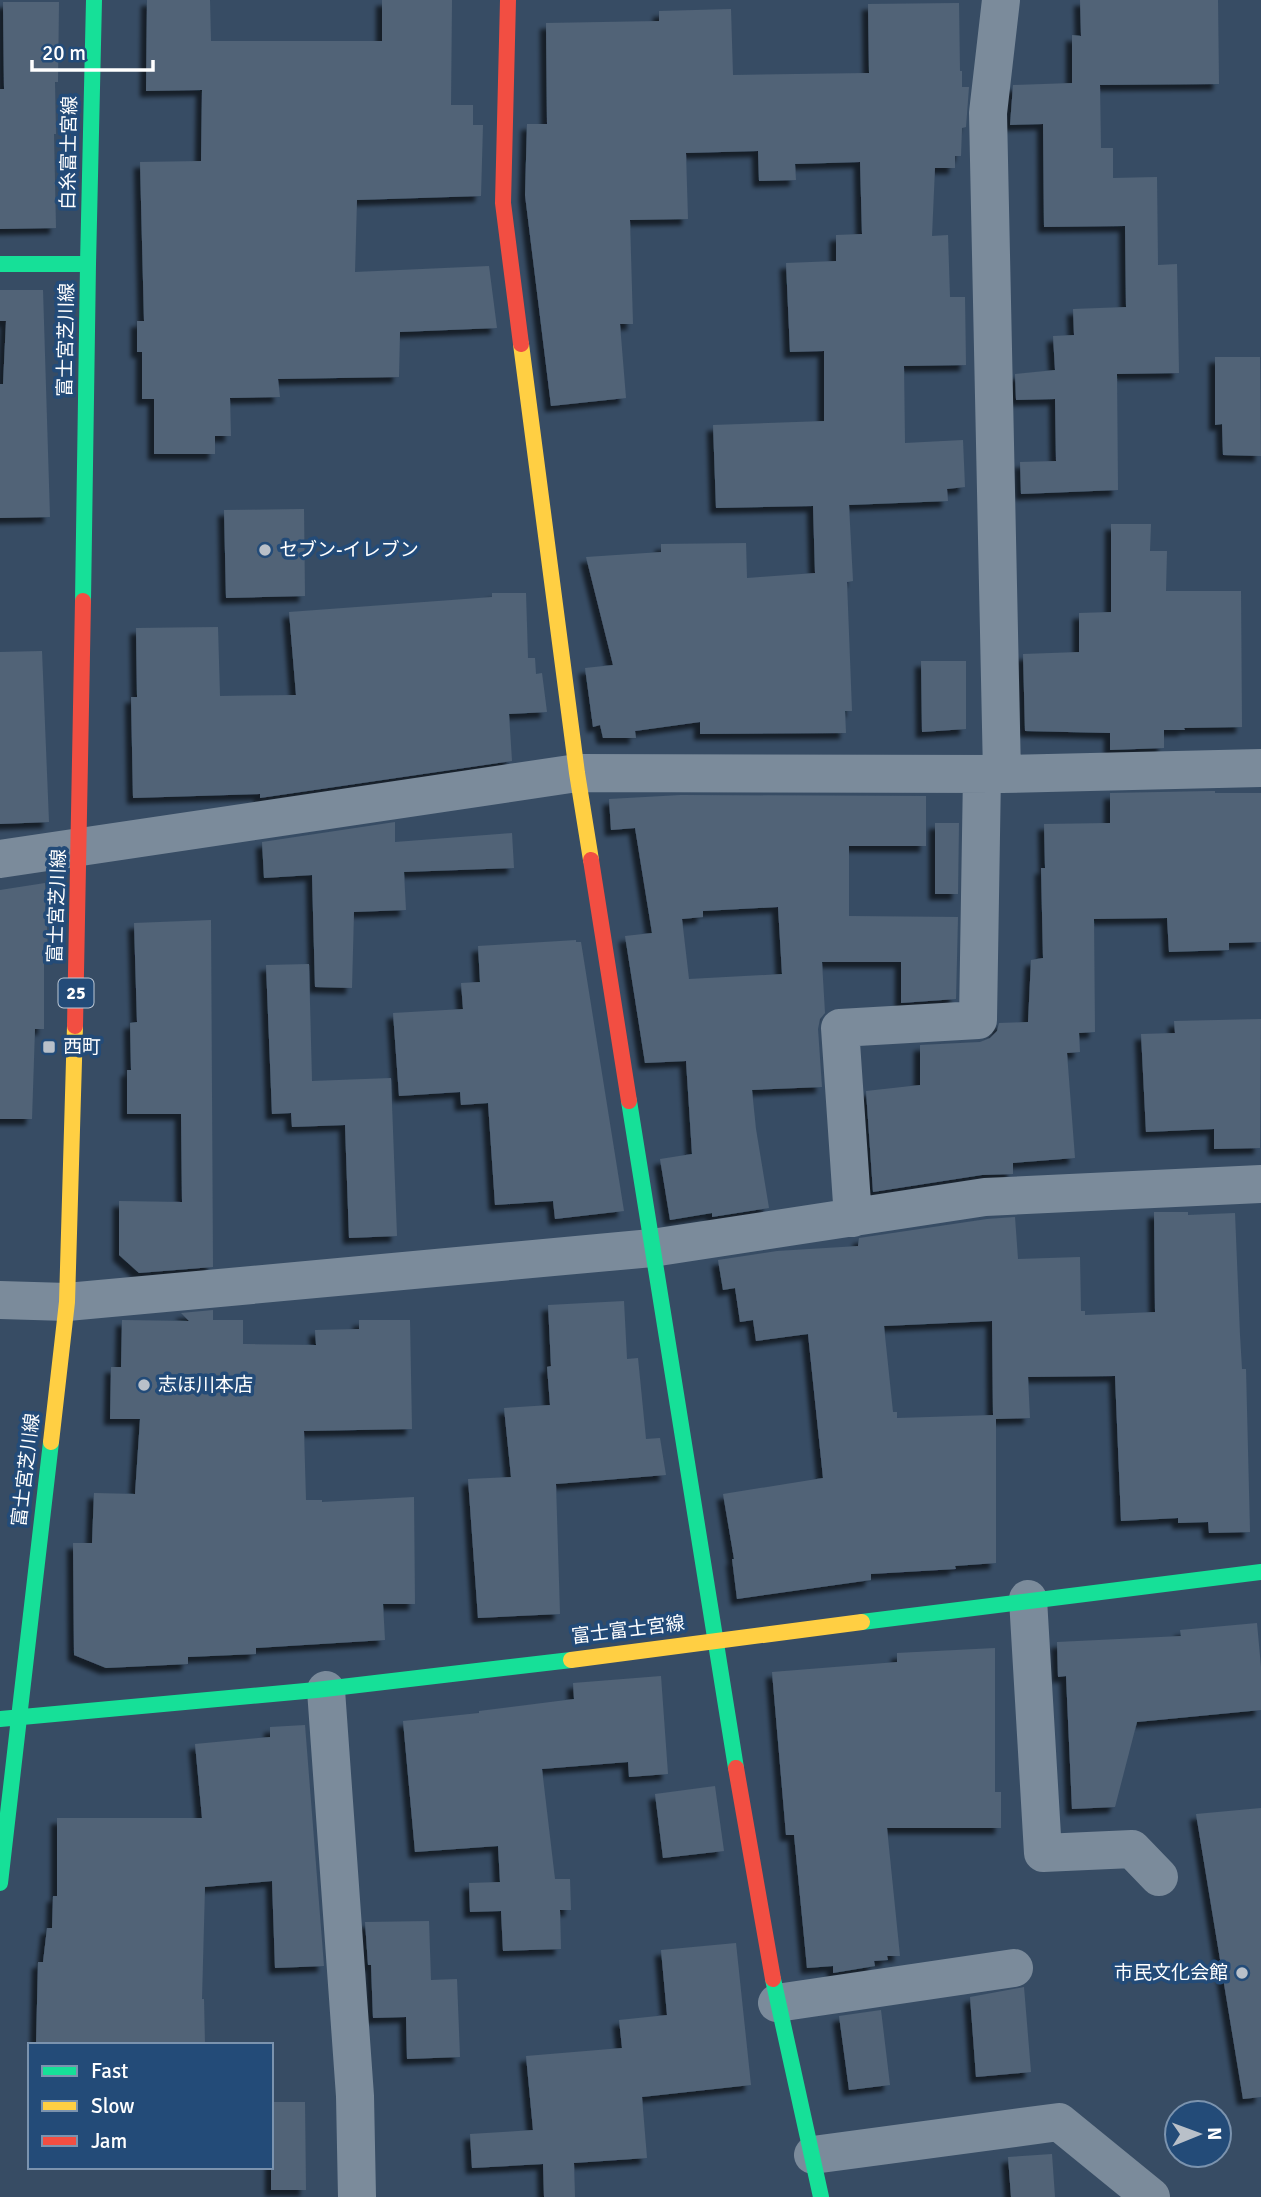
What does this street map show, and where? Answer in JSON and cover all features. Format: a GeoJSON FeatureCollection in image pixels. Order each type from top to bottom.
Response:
{"type":"FeatureCollection","features":[{"type":"Feature","properties":{"kind":"main road","name":"白糸富士宮線"},"geometry":{"type":"LineString","coordinates":[[88,264],[94,0]]}},
{"type":"Feature","properties":{"kind":"main road"},"geometry":{"type":"LineString","coordinates":[[508,0],[503,203],[577,773],[714,1641],[777,2003],[821,2197]]}},
{"type":"Feature","properties":{"kind":"main road","name":"富士宮芝川線"},"geometry":{"type":"LineString","coordinates":[[0,264],[88,264],[80,846],[67,1302],[0,1883]]}},
{"type":"Feature","properties":{"kind":"main road","name":"富士富士宮線"},"geometry":{"type":"LineString","coordinates":[[0,1719],[326,1690],[1028,1599],[1261,1572]]}},
{"type":"Feature","properties":{"kind":"street"},"geometry":{"type":"LineString","coordinates":[[853,1218],[840,1028],[978,1020],[992,774],[988,113],[1001,0]]}},
{"type":"Feature","properties":{"kind":"street"},"geometry":{"type":"LineString","coordinates":[[0,859],[577,773],[992,774],[1261,768]]}},
{"type":"Feature","properties":{"kind":"street"},"geometry":{"type":"LineString","coordinates":[[0,1300],[67,1302],[652,1248],[985,1198],[1261,1184]]}},
{"type":"Feature","properties":{"kind":"street"},"geometry":{"type":"LineString","coordinates":[[1028,1599],[1043,1853],[1132,1849],[1159,1877]]}},
{"type":"Feature","properties":{"kind":"street"},"geometry":{"type":"LineString","coordinates":[[326,1690],[355,2096],[357,2197]]}},
{"type":"Feature","properties":{"kind":"street"},"geometry":{"type":"LineString","coordinates":[[777,2003],[1014,1968]]}},
{"type":"Feature","properties":{"kind":"street"},"geometry":{"type":"LineString","coordinates":[[813,2155],[1059,2122],[1152,2197]]}},
{"type":"Feature","properties":{"kind":"building"},"geometry":{"type":"Polygon","coordinates":[[[147,0],[210,0],[211,41],[382,41],[382,0],[452,0],[451,105],[473,105],[473,125],[483,125],[481,196],[357,200],[355,272],[489,266],[497,328],[400,332],[399,377],[278,379],[280,397],[230,398],[231,436],[215,436],[215,454],[154,454],[154,399],[142,399],[142,352],[137,352],[137,321],[144,321],[140,162],[201,161],[202,90],[146,91],[147,0]]]}},
{"type":"Feature","properties":{"kind":"building"},"geometry":{"type":"Polygon","coordinates":[[[1080,0],[1218,0],[1219,84],[1100,85],[1101,148],[1113,148],[1113,178],[1157,177],[1158,265],[1177,264],[1179,373],[1117,374],[1118,490],[1021,494],[1020,462],[1056,461],[1055,399],[1016,400],[1015,374],[1055,370],[1053,336],[1074,335],[1073,309],[1126,307],[1125,226],[1044,227],[1043,124],[1010,125],[1013,85],[1072,83],[1072,35],[1081,36],[1080,0]]]}},
{"type":"Feature","properties":{"kind":"building"},"geometry":{"type":"Polygon","coordinates":[[[3,2],[59,2],[54,134],[56,228],[0,229],[0,89],[4,89],[3,2]]]}},
{"type":"Feature","properties":{"kind":"building"},"geometry":{"type":"Polygon","coordinates":[[[959,3],[960,71],[962,87],[969,87],[966,127],[962,128],[961,156],[955,156],[955,168],[935,168],[932,236],[948,235],[950,297],[965,297],[966,365],[904,366],[905,443],[963,440],[965,487],[947,489],[948,501],[849,505],[853,581],[847,582],[852,711],[845,711],[846,733],[700,734],[700,722],[635,731],[636,738],[603,738],[600,725],[593,727],[585,668],[613,665],[586,557],[661,552],[661,544],[746,543],[747,578],[815,573],[813,506],[716,508],[713,425],[824,421],[824,351],[790,352],[786,263],[836,261],[836,235],[862,234],[860,162],[795,164],[796,180],[759,181],[758,151],[686,153],[688,219],[630,220],[633,324],[620,324],[626,398],[551,406],[525,195],[527,124],[547,124],[546,23],[659,21],[659,11],[731,9],[733,75],[869,73],[868,4],[959,3]]]}},
{"type":"Feature","properties":{"kind":"building"},"geometry":{"type":"Polygon","coordinates":[[[0,290],[43,290],[50,517],[0,518],[0,384],[3,384],[6,321],[0,321],[0,290]]]}},
{"type":"Feature","properties":{"kind":"building"},"geometry":{"type":"Polygon","coordinates":[[[1215,357],[1260,357],[1261,456],[1223,455],[1222,424],[1215,425],[1215,357]]]}},
{"type":"Feature","properties":{"kind":"building"},"geometry":{"type":"Polygon","coordinates":[[[304,509],[305,596],[226,598],[224,510],[304,509]]]}},
{"type":"Feature","properties":{"kind":"building"},"geometry":{"type":"Polygon","coordinates":[[[1111,524],[1151,524],[1150,551],[1167,551],[1166,591],[1241,591],[1242,727],[1164,730],[1164,748],[1110,750],[1110,733],[1025,731],[1023,654],[1079,652],[1079,613],[1111,612],[1111,524]]]}},
{"type":"Feature","properties":{"kind":"building"},"geometry":{"type":"Polygon","coordinates":[[[492,593],[526,593],[528,658],[535,658],[536,674],[542,673],[547,712],[509,714],[512,761],[260,798],[260,794],[133,798],[131,697],[137,697],[136,628],[218,627],[220,696],[296,695],[289,612],[492,597],[492,593]]]}},
{"type":"Feature","properties":{"kind":"building"},"geometry":{"type":"Polygon","coordinates":[[[42,651],[49,822],[0,824],[0,652],[42,651]]]}},
{"type":"Feature","properties":{"kind":"building"},"geometry":{"type":"Polygon","coordinates":[[[921,661],[966,661],[966,729],[922,732],[921,661]]]}},
{"type":"Feature","properties":{"kind":"building"},"geometry":{"type":"Polygon","coordinates":[[[1110,793],[1261,793],[1261,942],[1229,943],[1229,950],[1169,952],[1167,918],[1094,919],[1095,1032],[1079,1033],[1080,1052],[1067,1053],[1075,1158],[1013,1163],[1013,1174],[982,1175],[873,1192],[866,1091],[920,1085],[920,1045],[980,1042],[997,1031],[999,1023],[1028,1022],[1031,960],[1043,958],[1041,868],[1045,868],[1044,824],[1110,823],[1110,793]]]}},
{"type":"Feature","properties":{"kind":"building"},"geometry":{"type":"Polygon","coordinates":[[[681,795],[926,796],[926,846],[849,846],[849,916],[958,917],[956,999],[901,1003],[901,962],[822,962],[825,1013],[820,1019],[818,1029],[822,1087],[752,1090],[769,1208],[670,1220],[660,1159],[692,1154],[686,1061],[645,1063],[625,936],[652,933],[635,828],[611,830],[609,799],[681,795]],[[778,907],[703,911],[703,917],[682,919],[689,979],[782,974],[778,907]]]}},
{"type":"Feature","properties":{"kind":"building"},"geometry":{"type":"Polygon","coordinates":[[[395,822],[395,842],[512,833],[514,868],[404,872],[406,910],[354,912],[352,988],[315,987],[312,875],[264,878],[262,842],[395,822]]]}},
{"type":"Feature","properties":{"kind":"building"},"geometry":{"type":"Polygon","coordinates":[[[935,823],[959,823],[958,894],[935,894],[935,823]]]}},
{"type":"Feature","properties":{"kind":"building"},"geometry":{"type":"Polygon","coordinates":[[[45,883],[48,951],[44,952],[44,1029],[35,1029],[32,1119],[0,1119],[0,890],[45,883]]]}},
{"type":"Feature","properties":{"kind":"building"},"geometry":{"type":"Polygon","coordinates":[[[211,920],[213,1267],[139,1273],[119,1255],[119,1201],[182,1202],[181,1114],[127,1114],[127,1070],[131,1070],[130,1023],[137,1022],[134,923],[211,920]]]}},
{"type":"Feature","properties":{"kind":"building"},"geometry":{"type":"Polygon","coordinates":[[[576,940],[581,942],[624,1211],[555,1219],[553,1201],[495,1205],[488,1103],[461,1105],[460,1092],[399,1096],[393,1013],[463,1009],[461,983],[480,982],[478,946],[576,940]]]}},
{"type":"Feature","properties":{"kind":"building"},"geometry":{"type":"Polygon","coordinates":[[[309,964],[312,1081],[391,1078],[397,1236],[349,1238],[345,1125],[292,1127],[291,1113],[272,1114],[266,965],[309,964]]]}},
{"type":"Feature","properties":{"kind":"building"},"geometry":{"type":"Polygon","coordinates":[[[1261,1019],[1260,1148],[1214,1149],[1214,1129],[1146,1132],[1141,1034],[1175,1033],[1174,1021],[1261,1019]]]}},
{"type":"Feature","properties":{"kind":"building"},"geometry":{"type":"Polygon","coordinates":[[[1154,1212],[1188,1212],[1188,1215],[1235,1213],[1242,1369],[1246,1369],[1250,1532],[1209,1533],[1208,1522],[1178,1523],[1178,1518],[1121,1521],[1115,1376],[1028,1377],[1030,1418],[996,1419],[996,1563],[955,1566],[956,1569],[871,1574],[871,1580],[737,1599],[734,1559],[723,1494],[823,1478],[808,1334],[756,1341],[753,1320],[740,1322],[735,1288],[723,1290],[718,1260],[777,1251],[858,1246],[859,1238],[1015,1217],[1018,1259],[1080,1257],[1081,1311],[1085,1311],[1085,1315],[1155,1312],[1154,1212]],[[992,1321],[884,1326],[893,1412],[897,1412],[897,1418],[993,1415],[992,1321]]]}},
{"type":"Feature","properties":{"kind":"building"},"geometry":{"type":"Polygon","coordinates":[[[624,1301],[627,1359],[638,1358],[646,1439],[660,1438],[666,1475],[556,1484],[560,1614],[478,1618],[468,1479],[511,1477],[504,1408],[550,1405],[547,1367],[551,1366],[548,1305],[624,1301]]]}},
{"type":"Feature","properties":{"kind":"building"},"geometry":{"type":"Polygon","coordinates":[[[213,1310],[213,1320],[243,1320],[243,1344],[316,1345],[315,1330],[359,1329],[359,1320],[410,1320],[412,1429],[304,1431],[306,1500],[322,1502],[414,1497],[415,1604],[383,1604],[385,1640],[256,1648],[256,1654],[188,1657],[188,1664],[106,1668],[74,1655],[73,1543],[92,1543],[94,1493],[135,1494],[140,1419],[110,1419],[111,1367],[121,1367],[122,1320],[189,1321],[181,1313],[213,1310]]]}},
{"type":"Feature","properties":{"kind":"building"},"geometry":{"type":"Polygon","coordinates":[[[1257,1623],[1261,1710],[1137,1722],[1115,1807],[1072,1809],[1066,1676],[1058,1677],[1057,1642],[1181,1636],[1180,1630],[1257,1623]]]}},
{"type":"Feature","properties":{"kind":"building"},"geometry":{"type":"Polygon","coordinates":[[[995,1648],[995,1792],[1001,1792],[1001,1828],[887,1828],[900,1956],[887,1956],[888,1960],[874,1961],[875,1966],[833,1973],[833,1966],[807,1968],[794,1835],[786,1835],[772,1672],[897,1662],[897,1653],[995,1648]]]}},
{"type":"Feature","properties":{"kind":"building"},"geometry":{"type":"Polygon","coordinates":[[[661,1676],[668,1774],[629,1777],[628,1762],[542,1769],[555,1879],[570,1879],[571,1910],[560,1910],[561,1949],[503,1951],[501,1911],[470,1912],[469,1883],[500,1882],[498,1846],[415,1852],[403,1721],[574,1699],[573,1683],[661,1676]]]}},
{"type":"Feature","properties":{"kind":"building"},"geometry":{"type":"Polygon","coordinates":[[[305,1725],[324,1966],[275,1968],[272,1881],[205,1887],[202,1999],[205,2043],[36,2043],[38,1962],[43,1962],[47,1928],[52,1928],[53,1896],[57,1896],[57,1818],[202,1818],[195,1744],[270,1737],[270,1727],[305,1725]]]}},
{"type":"Feature","properties":{"kind":"building"},"geometry":{"type":"Polygon","coordinates":[[[715,1786],[724,1851],[663,1858],[655,1794],[715,1786]]]}},
{"type":"Feature","properties":{"kind":"building","name":"市民文化会館"},"geometry":{"type":"Polygon","coordinates":[[[1261,1808],[1261,2097],[1243,2099],[1196,1814],[1261,1808]]]}},
{"type":"Feature","properties":{"kind":"building"},"geometry":{"type":"Polygon","coordinates":[[[429,1921],[431,1980],[457,1979],[460,2057],[407,2059],[406,2017],[373,2018],[371,1965],[368,1965],[365,1922],[429,1921]]]}},
{"type":"Feature","properties":{"kind":"building"},"geometry":{"type":"Polygon","coordinates":[[[736,1943],[751,2085],[642,2097],[647,2158],[574,2163],[575,2197],[544,2197],[543,2164],[472,2168],[470,2134],[533,2130],[526,2056],[622,2048],[619,2020],[667,2015],[661,1950],[736,1943]]]}},
{"type":"Feature","properties":{"kind":"building"},"geometry":{"type":"Polygon","coordinates":[[[1024,1987],[1031,2072],[976,2077],[970,1997],[1024,1987]]]}},
{"type":"Feature","properties":{"kind":"building"},"geometry":{"type":"Polygon","coordinates":[[[881,2010],[890,2085],[849,2090],[839,2016],[881,2010]]]}},
{"type":"Feature","properties":{"kind":"building"},"geometry":{"type":"Polygon","coordinates":[[[273,2102],[305,2102],[306,2190],[271,2190],[273,2102]]]}},
{"type":"Feature","properties":{"kind":"building"},"geometry":{"type":"Polygon","coordinates":[[[1052,2154],[1055,2197],[1011,2197],[1008,2157],[1052,2154]]]}},
{"type":"Feature","properties":{"kind":"traffic: fast"},"geometry":{"type":"LineString","coordinates":[[88,264],[94,0]]}},
{"type":"Feature","properties":{"kind":"traffic: fast"},"geometry":{"type":"LineString","coordinates":[[0,264],[88,264],[83,601]]}},
{"type":"Feature","properties":{"kind":"traffic: fast"},"geometry":{"type":"LineString","coordinates":[[629,1101],[736,1768]]}},
{"type":"Feature","properties":{"kind":"traffic: fast"},"geometry":{"type":"LineString","coordinates":[[19,1718],[51,1442]]}},
{"type":"Feature","properties":{"kind":"traffic: fast"},"geometry":{"type":"LineString","coordinates":[[862,1622],[1261,1572]]}},
{"type":"Feature","properties":{"kind":"traffic: fast"},"geometry":{"type":"LineString","coordinates":[[0,1719],[316,1690],[571,1660]]}},
{"type":"Feature","properties":{"kind":"traffic: fast"},"geometry":{"type":"LineString","coordinates":[[0,1883],[19,1718]]}},
{"type":"Feature","properties":{"kind":"traffic: fast"},"geometry":{"type":"LineString","coordinates":[[773,1979],[821,2197]]}},
{"type":"Feature","properties":{"kind":"traffic: slow"},"geometry":{"type":"LineString","coordinates":[[521,344],[577,773],[591,860]]}},
{"type":"Feature","properties":{"kind":"traffic: slow"},"geometry":{"type":"LineString","coordinates":[[51,1442],[67,1302],[75,1026]]}},
{"type":"Feature","properties":{"kind":"traffic: slow"},"geometry":{"type":"LineString","coordinates":[[571,1660],[862,1622]]}},
{"type":"Feature","properties":{"kind":"traffic: jam"},"geometry":{"type":"LineString","coordinates":[[508,0],[503,203],[521,344]]}},
{"type":"Feature","properties":{"kind":"traffic: jam"},"geometry":{"type":"LineString","coordinates":[[75,1026],[83,601]]}},
{"type":"Feature","properties":{"kind":"traffic: jam"},"geometry":{"type":"LineString","coordinates":[[591,860],[629,1101]]}},
{"type":"Feature","properties":{"kind":"traffic: jam"},"geometry":{"type":"LineString","coordinates":[[736,1768],[773,1979]]}},
{"type":"Feature","properties":{"kind":"place","name":"セブン-イレブン"},"geometry":{"type":"Point","coordinates":[265,550]}},
{"type":"Feature","properties":{"kind":"place","name":"西町"},"geometry":{"type":"Point","coordinates":[49,1047]}},
{"type":"Feature","properties":{"kind":"place","name":"志ほ川本店"},"geometry":{"type":"Point","coordinates":[144,1385]}},
{"type":"Feature","properties":{"kind":"place","name":"市民文化会館"},"geometry":{"type":"Point","coordinates":[1242,1973]}}]}
